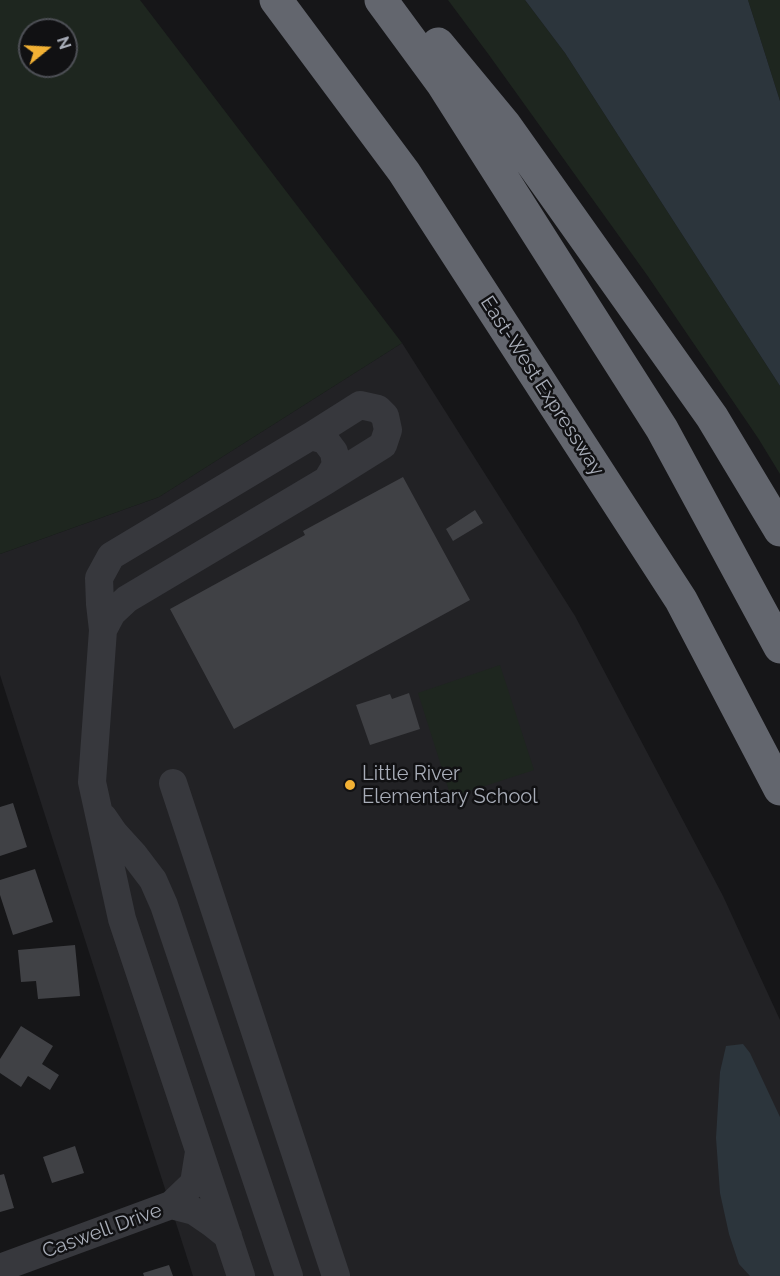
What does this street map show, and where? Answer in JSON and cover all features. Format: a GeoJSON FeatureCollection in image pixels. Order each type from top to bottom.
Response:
{"type":"FeatureCollection","features":[{"type":"Feature","properties":{"kind":"highway","name":"East-West Expressway"},"geometry":{"type":"LineString","coordinates":[[276,0],[404,172],[681,600],[780,789]]}},
{"type":"Feature","properties":{"kind":"highway"},"geometry":{"type":"LineString","coordinates":[[381,0],[442,83],[662,429],[780,647]]}},
{"type":"Feature","properties":{"kind":"highway"},"geometry":{"type":"LineString","coordinates":[[401,0],[512,135],[712,417],[780,530]]}},
{"type":"Feature","properties":{"kind":"street"},"geometry":{"type":"LineString","coordinates":[[103,630],[112,614],[127,599],[383,445],[388,430],[385,416],[378,408],[360,405],[111,556],[99,578],[103,630],[92,782],[122,919],[241,1276]]}},
{"type":"Feature","properties":{"kind":"street"},"geometry":{"type":"LineString","coordinates":[[311,436],[325,440],[334,452],[336,465],[327,480]]}},
{"type":"Feature","properties":{"kind":"street"},"geometry":{"type":"LineString","coordinates":[[173,783],[336,1276]]}},
{"type":"Feature","properties":{"kind":"street"},"geometry":{"type":"LineString","coordinates":[[99,810],[114,833],[153,880],[164,905],[289,1276]]}},
{"type":"Feature","properties":{"kind":"street"},"geometry":{"type":"LineString","coordinates":[[122,919],[133,904],[149,899],[164,905]]}},
{"type":"Feature","properties":{"kind":"street"},"geometry":{"type":"LineString","coordinates":[[171,1205],[194,1183],[199,1152]]}},
{"type":"Feature","properties":{"kind":"street"},"geometry":{"type":"LineString","coordinates":[[171,1205],[194,1211],[228,1236]]}},
{"type":"Feature","properties":{"kind":"street","name":"Caswell Drive"},"geometry":{"type":"LineString","coordinates":[[0,1268],[171,1205]]}},
{"type":"Feature","properties":{"kind":"shaded area"},"geometry":{"type":"Polygon","coordinates":[[[0,0],[140,0],[402,343],[159,497],[0,554],[0,0]]]}},
{"type":"Feature","properties":{"kind":"shaded area"},"geometry":{"type":"Polygon","coordinates":[[[448,0],[525,0],[565,53],[780,386],[780,474],[647,275],[448,0]]]}},
{"type":"Feature","properties":{"kind":"shaded area"},"geometry":{"type":"Polygon","coordinates":[[[525,0],[748,0],[780,101],[780,386],[565,53],[525,0]]]}},
{"type":"Feature","properties":{"kind":"shaded area"},"geometry":{"type":"Polygon","coordinates":[[[748,0],[780,0],[780,101],[748,0]]]}},
{"type":"Feature","properties":{"kind":"shaded area","name":"Little River Elementary School"},"geometry":{"type":"Polygon","coordinates":[[[402,343],[575,616],[723,896],[780,1020],[780,1276],[193,1276],[0,675],[0,554],[159,497],[402,343]]]}},
{"type":"Feature","properties":{"kind":"shaded area"},"geometry":{"type":"Polygon","coordinates":[[[500,665],[534,770],[451,797],[418,693],[500,665]]]}},
{"type":"Feature","properties":{"kind":"shaded area"},"geometry":{"type":"Polygon","coordinates":[[[743,1044],[750,1053],[780,1117],[780,1276],[750,1276],[739,1264],[729,1234],[720,1193],[716,1138],[720,1072],[726,1046],[743,1044]]]}},
{"type":"Feature","properties":{"kind":"building"},"geometry":{"type":"Polygon","coordinates":[[[403,477],[470,600],[234,729],[170,609],[305,535],[303,531],[403,477]]]}},
{"type":"Feature","properties":{"kind":"building"},"geometry":{"type":"Polygon","coordinates":[[[475,510],[483,523],[453,541],[446,529],[475,510]]]}},
{"type":"Feature","properties":{"kind":"building"},"geometry":{"type":"Polygon","coordinates":[[[409,693],[420,729],[370,745],[356,705],[390,694],[392,699],[409,693]]]}},
{"type":"Feature","properties":{"kind":"building"},"geometry":{"type":"Polygon","coordinates":[[[13,803],[27,847],[0,856],[0,807],[13,803]]]}},
{"type":"Feature","properties":{"kind":"building"},"geometry":{"type":"Polygon","coordinates":[[[35,869],[53,922],[13,935],[0,895],[0,880],[35,869]]]}},
{"type":"Feature","properties":{"kind":"building"},"geometry":{"type":"Polygon","coordinates":[[[75,945],[80,996],[38,999],[36,981],[21,982],[18,950],[75,945]]]}},
{"type":"Feature","properties":{"kind":"building"},"geometry":{"type":"Polygon","coordinates":[[[21,1026],[53,1046],[42,1064],[59,1075],[50,1090],[28,1076],[21,1087],[0,1073],[0,1059],[21,1026]]]}},
{"type":"Feature","properties":{"kind":"building"},"geometry":{"type":"Polygon","coordinates":[[[75,1146],[84,1173],[52,1183],[43,1157],[75,1146]]]}},
{"type":"Feature","properties":{"kind":"building"},"geometry":{"type":"Polygon","coordinates":[[[4,1174],[14,1208],[0,1212],[0,1175],[4,1174]]]}},
{"type":"Feature","properties":{"kind":"building"},"geometry":{"type":"Polygon","coordinates":[[[169,1265],[173,1276],[144,1276],[143,1273],[169,1265]]]}},
{"type":"Feature","properties":{"kind":"place","name":"Little River Elementary School"},"geometry":{"type":"Point","coordinates":[350,785]}}]}
